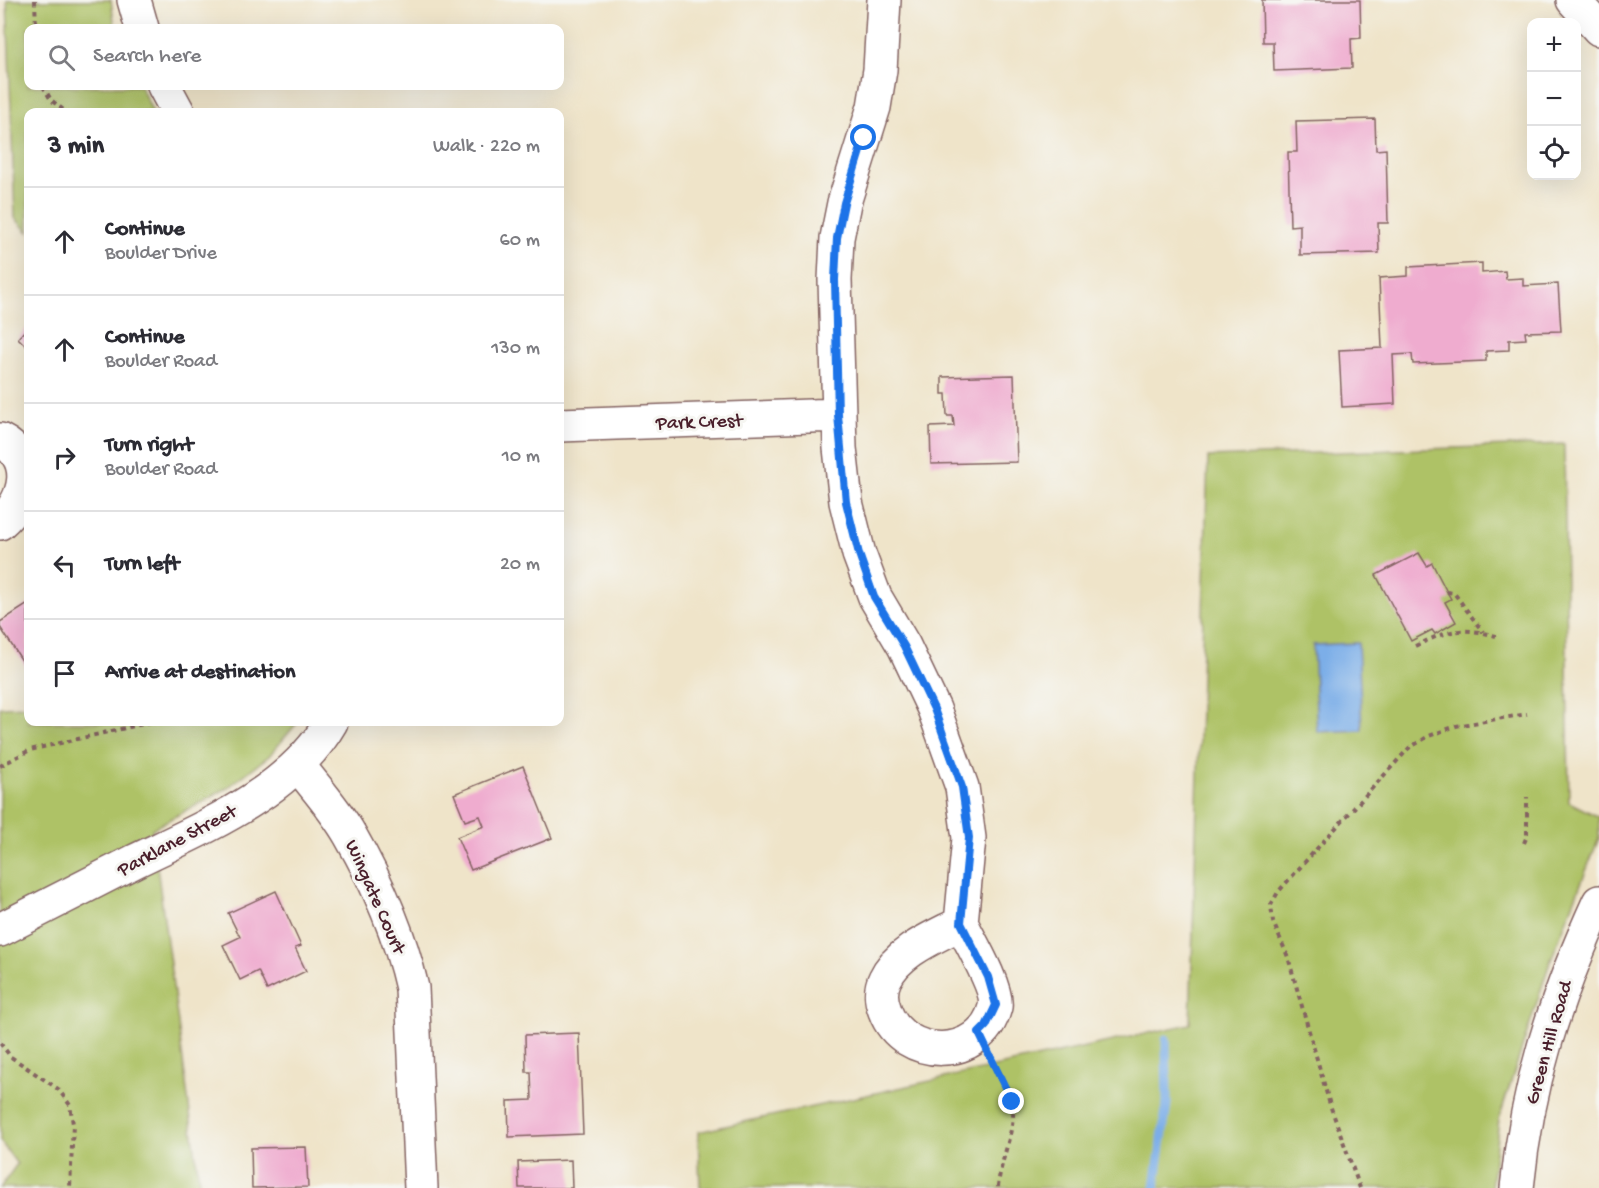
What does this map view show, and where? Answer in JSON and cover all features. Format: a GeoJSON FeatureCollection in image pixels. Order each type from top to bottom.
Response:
{"type":"FeatureCollection","features":[{"type":"Feature","properties":{"kind":"street"},"geometry":{"type":"LineString","coordinates":[[134,0],[141,24]]}},
{"type":"Feature","properties":{"kind":"street"},"geometry":{"type":"LineString","coordinates":[[884,0],[880,70],[874,107],[844,203],[837,238],[835,280],[838,415],[846,502],[859,554],[874,597],[904,646],[934,709],[962,787],[969,838],[961,923],[988,977],[996,1005],[986,1026],[969,1041],[948,1049],[925,1048],[904,1039],[889,1022],[881,1000],[885,979],[907,953],[961,923]]}},
{"type":"Feature","properties":{"kind":"street"},"geometry":{"type":"LineString","coordinates":[[1573,0],[1599,29]]}},
{"type":"Feature","properties":{"kind":"street"},"geometry":{"type":"LineString","coordinates":[[166,90],[176,108]]}},
{"type":"Feature","properties":{"kind":"street","name":"Park Crest"},"geometry":{"type":"LineString","coordinates":[[564,425],[838,415]]}},
{"type":"Feature","properties":{"kind":"street"},"geometry":{"type":"LineString","coordinates":[[0,440],[6,443],[18,458],[24,476],[23,495],[14,512],[0,523]]}},
{"type":"Feature","properties":{"kind":"street","name":"Parklane Street"},"geometry":{"type":"LineString","coordinates":[[0,930],[202,828],[259,794],[298,765],[328,726]]}},
{"type":"Feature","properties":{"kind":"street","name":"Wingate Court"},"geometry":{"type":"LineString","coordinates":[[298,765],[350,834],[398,935],[403,952],[412,988],[421,1188]]}},
{"type":"Feature","properties":{"kind":"street","name":"Green Hill Road"},"geometry":{"type":"LineString","coordinates":[[1517,1188],[1527,1107],[1552,1013],[1569,968],[1599,902]]}},
{"type":"Feature","properties":{"kind":"path"},"geometry":{"type":"LineString","coordinates":[[35,0],[36,24]]}},
{"type":"Feature","properties":{"kind":"path"},"geometry":{"type":"LineString","coordinates":[[45,90],[51,100],[61,108]]}},
{"type":"Feature","properties":{"kind":"path"},"geometry":{"type":"LineString","coordinates":[[1447,592],[1454,593],[1483,633]]}},
{"type":"Feature","properties":{"kind":"path"},"geometry":{"type":"LineString","coordinates":[[1415,646],[1449,630],[1462,629],[1496,636]]}},
{"type":"Feature","properties":{"kind":"path"},"geometry":{"type":"LineString","coordinates":[[1360,1188],[1330,1105],[1288,957],[1273,922],[1270,905],[1278,892],[1409,748],[1429,736],[1456,726],[1527,714]]}},
{"type":"Feature","properties":{"kind":"path"},"geometry":{"type":"LineString","coordinates":[[0,766],[30,750],[134,726]]}},
{"type":"Feature","properties":{"kind":"path"},"geometry":{"type":"LineString","coordinates":[[1524,843],[1527,836],[1527,797]]}},
{"type":"Feature","properties":{"kind":"path"},"geometry":{"type":"LineString","coordinates":[[979,1033],[1012,1102],[1012,1121],[999,1174],[998,1188]]}},
{"type":"Feature","properties":{"kind":"path"},"geometry":{"type":"LineString","coordinates":[[0,1043],[11,1056],[58,1089],[70,1105],[73,1124],[70,1188]]}},
{"type":"Feature","properties":{"kind":"green space"},"geometry":{"type":"Polygon","coordinates":[[[7,0],[111,0],[114,24],[24,24],[24,90],[142,90],[151,108],[24,108],[24,228],[15,218],[7,0]]]}},
{"type":"Feature","properties":{"kind":"green space"},"geometry":{"type":"Polygon","coordinates":[[[1564,444],[1569,802],[1599,817],[1599,838],[1550,962],[1499,1119],[1491,1188],[700,1188],[698,1132],[1190,1024],[1208,457],[1564,444]]]}},
{"type":"Feature","properties":{"kind":"green space"},"geometry":{"type":"Polygon","coordinates":[[[24,706],[24,726],[295,726],[269,756],[227,788],[152,829],[200,1188],[0,1188],[17,1164],[0,1141],[0,707],[24,706]]]}},
{"type":"Feature","properties":{"kind":"water"},"geometry":{"type":"Polygon","coordinates":[[[1358,643],[1362,730],[1317,732],[1313,645],[1358,643]]]}},
{"type":"Feature","properties":{"kind":"building"},"geometry":{"type":"Polygon","coordinates":[[[1262,0],[1360,0],[1361,38],[1351,39],[1352,68],[1274,71],[1273,42],[1263,42],[1262,0]]]}},
{"type":"Feature","properties":{"kind":"building"},"geometry":{"type":"Polygon","coordinates":[[[1375,119],[1376,150],[1386,149],[1388,223],[1378,223],[1379,253],[1300,255],[1300,225],[1290,226],[1288,152],[1297,152],[1296,121],[1375,119]]]}},
{"type":"Feature","properties":{"kind":"building"},"geometry":{"type":"Polygon","coordinates":[[[1482,263],[1482,273],[1505,271],[1506,279],[1523,278],[1523,286],[1558,284],[1561,331],[1525,332],[1526,339],[1509,340],[1509,350],[1486,351],[1486,361],[1413,364],[1412,354],[1393,355],[1395,404],[1342,407],[1339,350],[1382,348],[1379,278],[1408,276],[1408,267],[1482,263]]]}},
{"type":"Feature","properties":{"kind":"building"},"geometry":{"type":"Polygon","coordinates":[[[24,331],[24,344],[18,338],[24,331]]]}},
{"type":"Feature","properties":{"kind":"building"},"geometry":{"type":"Polygon","coordinates":[[[1014,375],[1017,462],[931,464],[930,427],[954,426],[953,416],[947,416],[946,394],[942,394],[942,377],[1014,375]]]}},
{"type":"Feature","properties":{"kind":"building"},"geometry":{"type":"Polygon","coordinates":[[[1419,553],[1427,566],[1432,563],[1451,599],[1445,602],[1456,622],[1435,634],[1432,630],[1411,641],[1376,575],[1419,553]]]}},
{"type":"Feature","properties":{"kind":"building"},"geometry":{"type":"Polygon","coordinates":[[[24,607],[24,664],[0,627],[0,622],[24,607]]]}},
{"type":"Feature","properties":{"kind":"building"},"geometry":{"type":"Polygon","coordinates":[[[523,766],[552,838],[471,870],[457,837],[484,826],[480,816],[465,821],[454,794],[523,766]]]}},
{"type":"Feature","properties":{"kind":"building"},"geometry":{"type":"Polygon","coordinates":[[[276,891],[301,946],[295,948],[306,971],[267,990],[258,971],[240,980],[223,945],[240,937],[228,913],[276,891]]]}},
{"type":"Feature","properties":{"kind":"building"},"geometry":{"type":"Polygon","coordinates":[[[579,1033],[583,1134],[509,1137],[508,1101],[532,1100],[531,1072],[526,1072],[525,1035],[579,1033]]]}},
{"type":"Feature","properties":{"kind":"building"},"geometry":{"type":"Polygon","coordinates":[[[306,1147],[308,1187],[252,1188],[251,1148],[306,1147]]]}},
{"type":"Feature","properties":{"kind":"building"},"geometry":{"type":"Polygon","coordinates":[[[571,1160],[572,1188],[519,1188],[518,1162],[571,1160]]]}},
{"type":"Feature","properties":{"kind":"waterway"},"geometry":{"type":"LineString","coordinates":[[1155,1188],[1167,1103],[1166,1039]]}},
{"type":"Feature","properties":{"kind":"route"},"geometry":{"type":"LineString","coordinates":[[864,138],[844,203],[837,238],[835,280],[838,415],[846,502],[859,554],[874,597],[904,646],[934,709],[962,787],[969,838],[961,923],[988,977],[996,1005],[986,1026],[979,1033],[1012,1102]]}}]}
